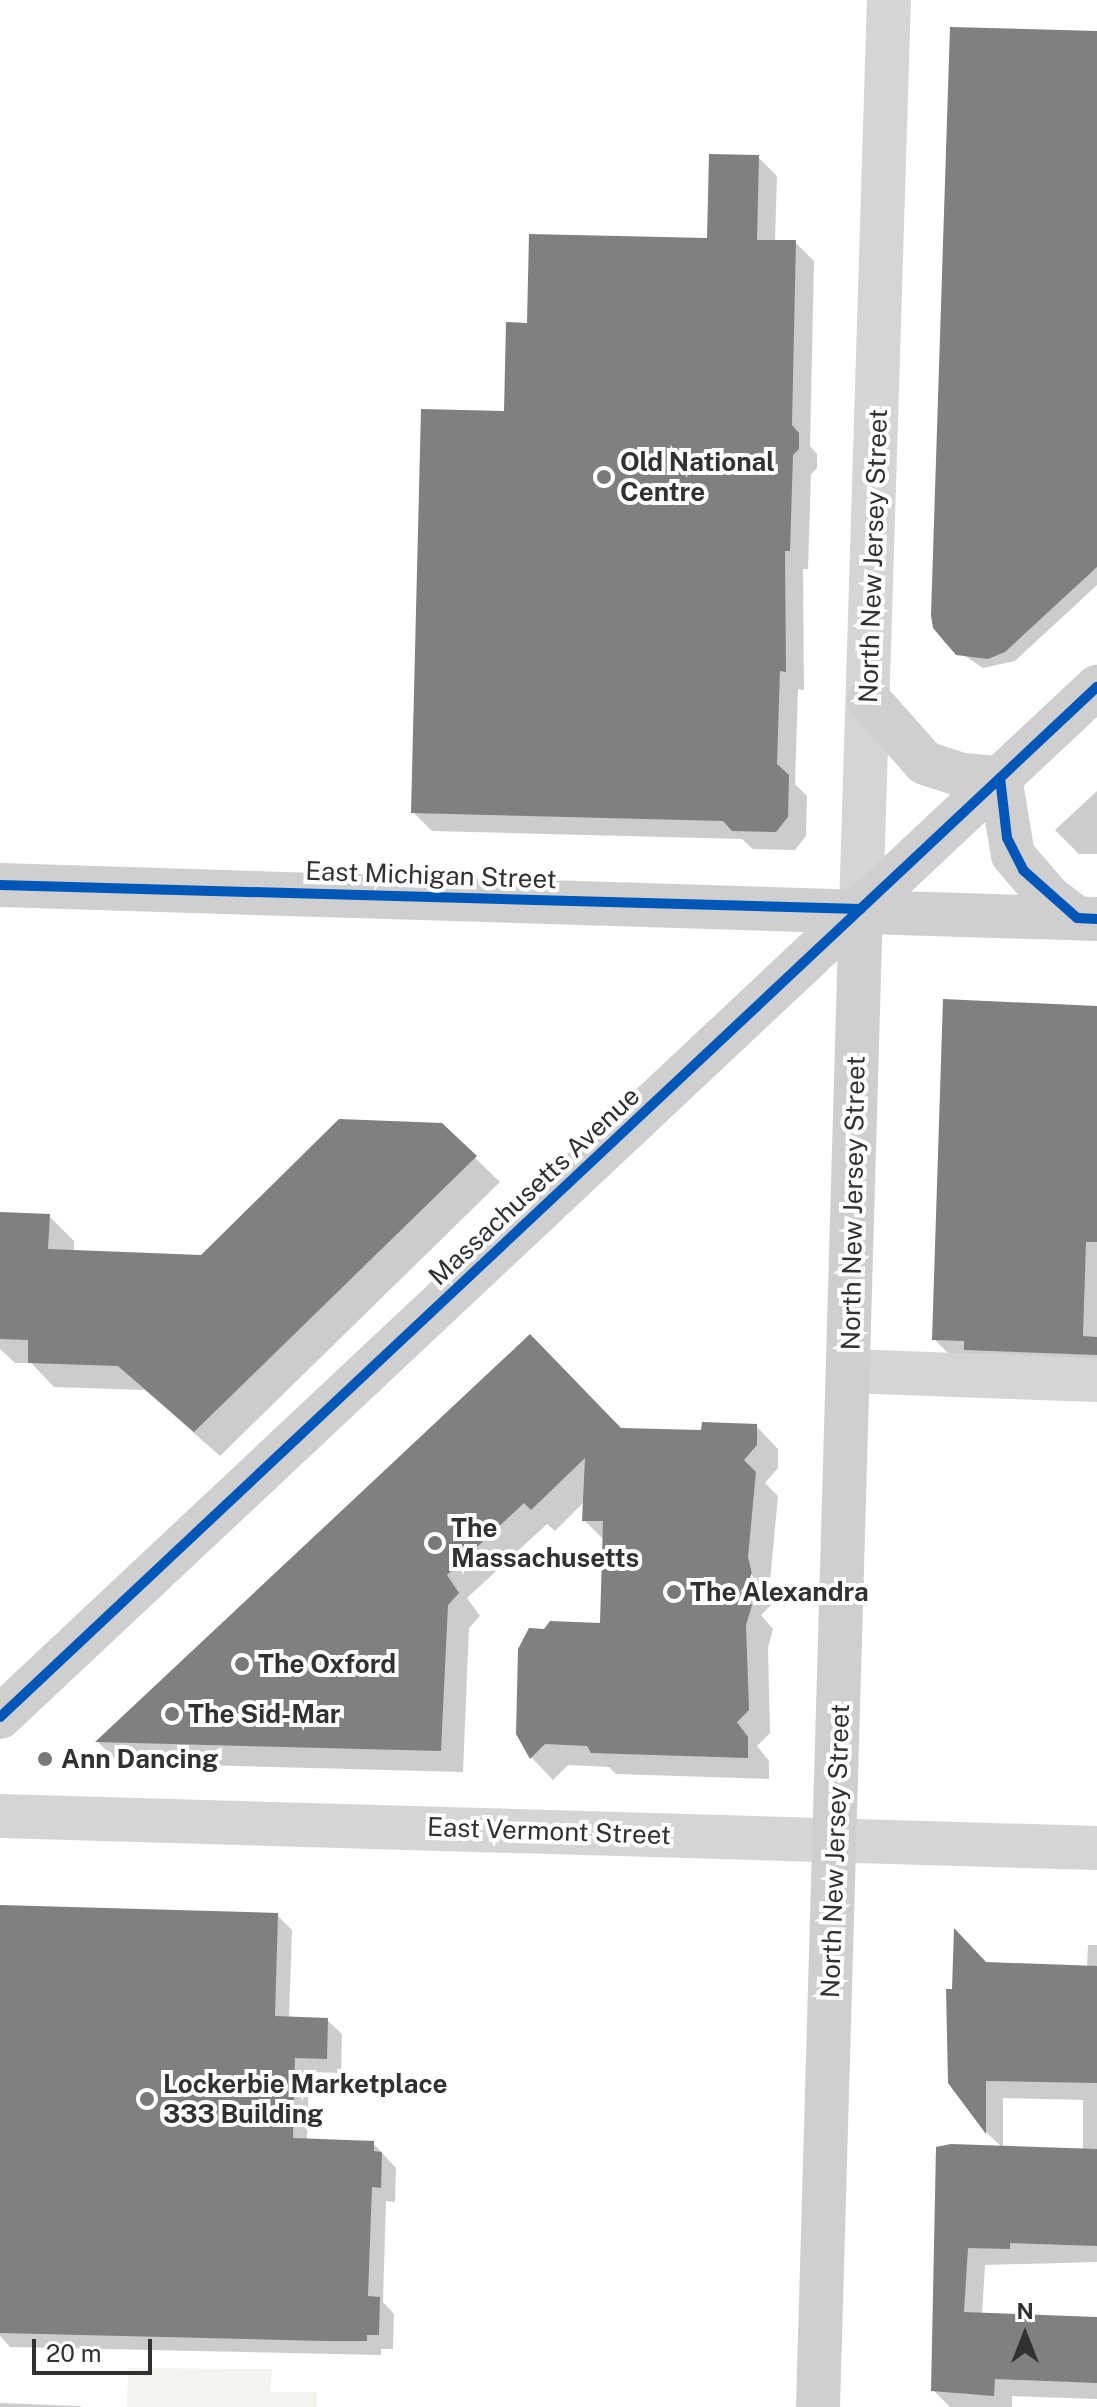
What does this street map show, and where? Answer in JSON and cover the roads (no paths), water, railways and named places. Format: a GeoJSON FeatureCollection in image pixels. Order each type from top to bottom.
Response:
{"type":"FeatureCollection","features":[{"type":"Feature","properties":{"kind":"main road","name":"Massachusetts Avenue"},"geometry":{"type":"LineString","coordinates":[[0,1717],[1097,687]]}},
{"type":"Feature","properties":{"kind":"main road"},"geometry":{"type":"LineString","coordinates":[[869,700],[925,763],[963,775],[1000,778],[1013,855],[1049,897],[1087,918]]}},
{"type":"Feature","properties":{"kind":"main road","name":"East Michigan Street"},"geometry":{"type":"LineString","coordinates":[[0,885],[1087,918]]}},
{"type":"Feature","properties":{"kind":"main road","name":"North New Jersey Street"},"geometry":{"type":"LineString","coordinates":[[818,2407],[861,909]]}},
{"type":"Feature","properties":{"kind":"street","name":"North New Jersey Street"},"geometry":{"type":"LineString","coordinates":[[861,909],[889,0]]}},
{"type":"Feature","properties":{"kind":"street"},"geometry":{"type":"LineString","coordinates":[[849,1371],[1097,1380]]}},
{"type":"Feature","properties":{"kind":"street","name":"East Vermont Street"},"geometry":{"type":"LineString","coordinates":[[0,1816],[1097,1848]]}},
{"type":"Feature","properties":{"kind":"place","name":"Old National Centre"},"geometry":{"type":"Point","coordinates":[604,477]}},
{"type":"Feature","properties":{"kind":"place","name":"The Massachusetts"},"geometry":{"type":"Point","coordinates":[435,1543]}},
{"type":"Feature","properties":{"kind":"place","name":"The Alexandra"},"geometry":{"type":"Point","coordinates":[674,1592]}},
{"type":"Feature","properties":{"kind":"place","name":"The Oxford"},"geometry":{"type":"Point","coordinates":[242,1664]}},
{"type":"Feature","properties":{"kind":"place","name":"The Sid-Mar"},"geometry":{"type":"Point","coordinates":[172,1714]}},
{"type":"Feature","properties":{"kind":"place","name":"Ann Dancing"},"geometry":{"type":"Point","coordinates":[45,1759]}},
{"type":"Feature","properties":{"kind":"place","name":"Lockerbie Marketplace 333 Building"},"geometry":{"type":"Point","coordinates":[147,2099]}}]}
